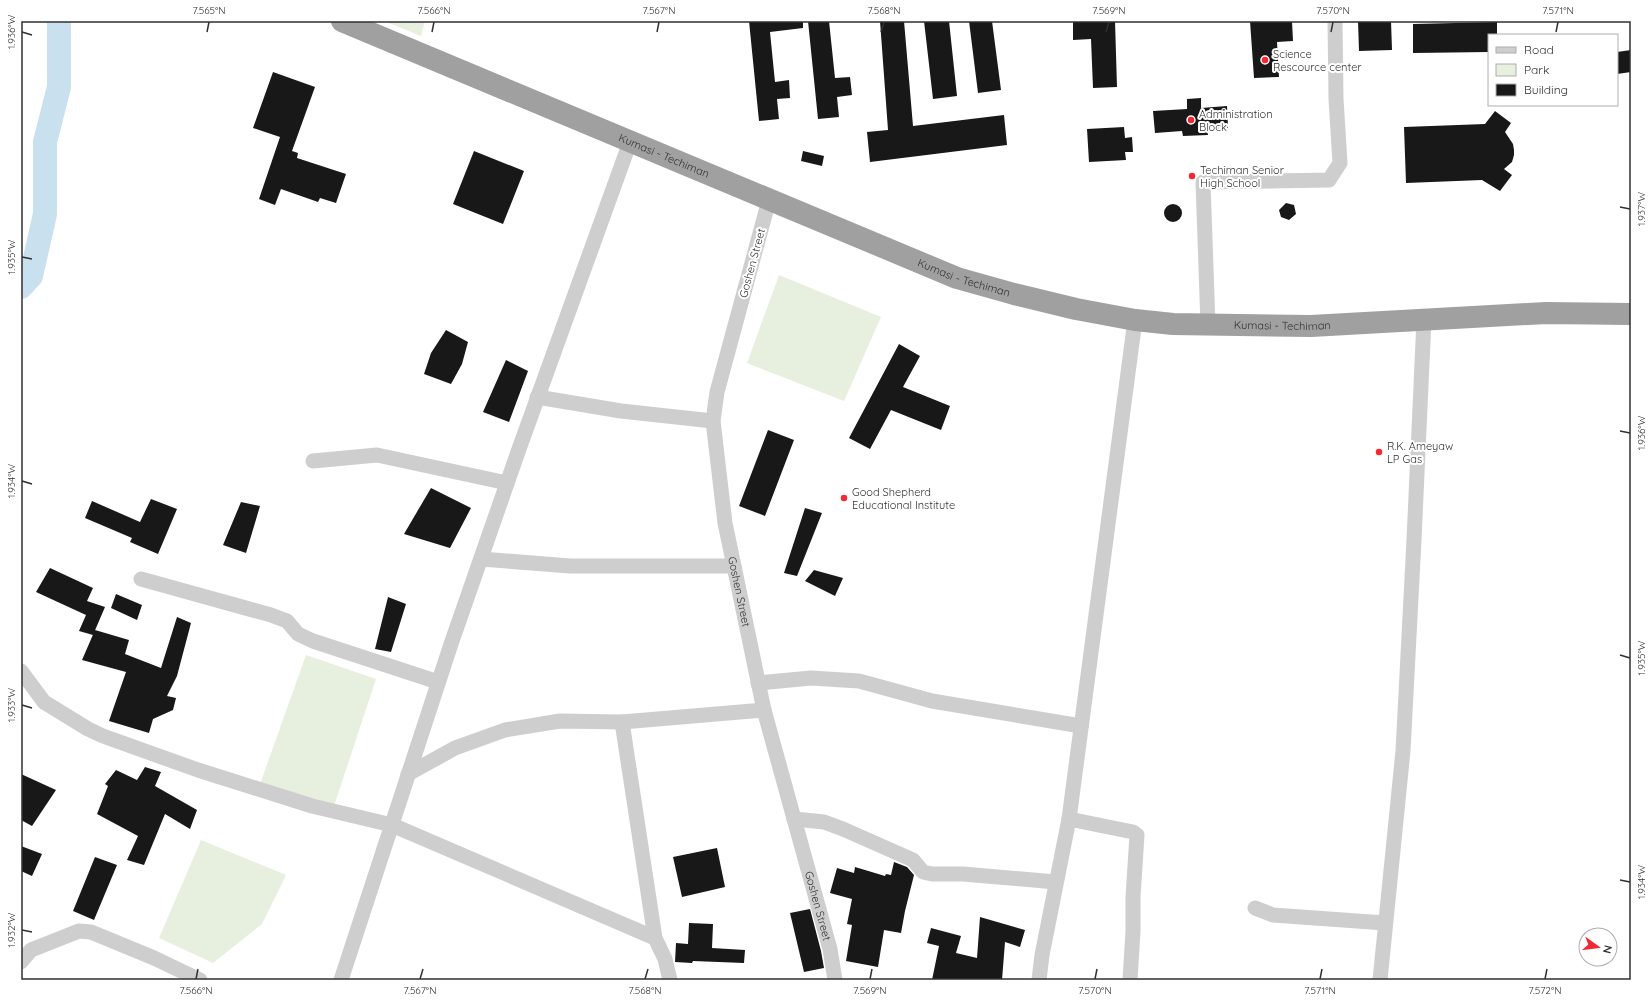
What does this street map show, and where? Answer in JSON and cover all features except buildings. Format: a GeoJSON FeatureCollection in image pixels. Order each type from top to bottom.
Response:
{"type":"FeatureCollection","features":[{"type":"Feature","properties":{"kind":"highway","name":"Kumasi - Techiman"},"geometry":{"type":"LineString","coordinates":[[342,21],[957,278],[1014,294],[1135,320],[1173,324],[1311,326],[1546,313],[1631,314]]}},
{"type":"Feature","properties":{"kind":"street"},"geometry":{"type":"LineString","coordinates":[[1208,325],[1203,182],[1329,180],[1340,163],[1336,99],[1335,21]]}},
{"type":"Feature","properties":{"kind":"street"},"geometry":{"type":"LineString","coordinates":[[340,980],[438,682],[507,483],[630,142]]}},
{"type":"Feature","properties":{"kind":"street","name":"Goshen Street"},"geometry":{"type":"LineString","coordinates":[[768,200],[717,392],[713,422],[725,523],[758,683],[764,710],[830,949],[835,980]]}},
{"type":"Feature","properties":{"kind":"street"},"geometry":{"type":"LineString","coordinates":[[1380,980],[1384,923],[1403,751],[1424,319]]}},
{"type":"Feature","properties":{"kind":"street"},"geometry":{"type":"LineString","coordinates":[[1039,980],[1056,882],[1069,819],[1080,726],[1135,320]]}},
{"type":"Feature","properties":{"kind":"street"},"geometry":{"type":"LineString","coordinates":[[538,397],[621,411],[713,422]]}},
{"type":"Feature","properties":{"kind":"street"},"geometry":{"type":"LineString","coordinates":[[313,461],[377,455],[507,483]]}},
{"type":"Feature","properties":{"kind":"street"},"geometry":{"type":"LineString","coordinates":[[481,559],[570,566],[734,566]]}},
{"type":"Feature","properties":{"kind":"street"},"geometry":{"type":"LineString","coordinates":[[141,579],[272,615],[287,621],[298,634],[313,641],[438,682]]}},
{"type":"Feature","properties":{"kind":"street"},"geometry":{"type":"LineString","coordinates":[[21,671],[44,702],[103,736],[198,770],[297,801],[392,825],[655,938]]}},
{"type":"Feature","properties":{"kind":"street"},"geometry":{"type":"LineString","coordinates":[[758,683],[811,678],[859,681],[932,701],[1080,726]]}},
{"type":"Feature","properties":{"kind":"street"},"geometry":{"type":"LineString","coordinates":[[408,774],[455,748],[506,730],[560,721],[622,722],[764,710]]}},
{"type":"Feature","properties":{"kind":"street"},"geometry":{"type":"LineString","coordinates":[[622,722],[655,938],[665,959],[670,980]]}},
{"type":"Feature","properties":{"kind":"street"},"geometry":{"type":"LineString","coordinates":[[794,819],[824,822],[843,828],[913,860],[923,872],[932,874],[963,874],[1056,882]]}},
{"type":"Feature","properties":{"kind":"street"},"geometry":{"type":"LineString","coordinates":[[1069,819],[1133,832],[1137,835],[1133,896],[1134,980]]}},
{"type":"Feature","properties":{"kind":"street"},"geometry":{"type":"LineString","coordinates":[[1255,908],[1273,915],[1384,923]]}},
{"type":"Feature","properties":{"kind":"street"},"geometry":{"type":"LineString","coordinates":[[21,962],[31,950],[79,931],[91,932],[154,958],[200,980]]}},
{"type":"Feature","properties":{"kind":"green space"},"geometry":{"type":"Polygon","coordinates":[[[384,21],[425,21],[421,36],[384,21]]]}},
{"type":"Feature","properties":{"kind":"green space"},"geometry":{"type":"Polygon","coordinates":[[[779,275],[881,317],[844,401],[747,363],[779,275]]]}},
{"type":"Feature","properties":{"kind":"green space"},"geometry":{"type":"Polygon","coordinates":[[[306,655],[376,679],[333,809],[259,787],[306,655]]]}},
{"type":"Feature","properties":{"kind":"green space"},"geometry":{"type":"Polygon","coordinates":[[[201,840],[286,875],[262,924],[213,963],[159,938],[201,840]]]}},
{"type":"Feature","properties":{"kind":"waterway"},"geometry":{"type":"LineString","coordinates":[[21,287],[31,276],[45,214],[45,142],[59,87],[59,21]]}},
{"type":"Feature","properties":{"kind":"place","name":"Science Rescource center"},"geometry":{"type":"Point","coordinates":[1265,60]}},
{"type":"Feature","properties":{"kind":"place","name":"Administration Block"},"geometry":{"type":"Point","coordinates":[1191,120]}},
{"type":"Feature","properties":{"kind":"place","name":"Techiman Senior High School"},"geometry":{"type":"Point","coordinates":[1192,176]}},
{"type":"Feature","properties":{"kind":"place","name":"R.K. Ameyaw LP Gas"},"geometry":{"type":"Point","coordinates":[1379,452]}},
{"type":"Feature","properties":{"kind":"place","name":"Good Shepherd Educational Institute"},"geometry":{"type":"Point","coordinates":[844,498]}}]}
